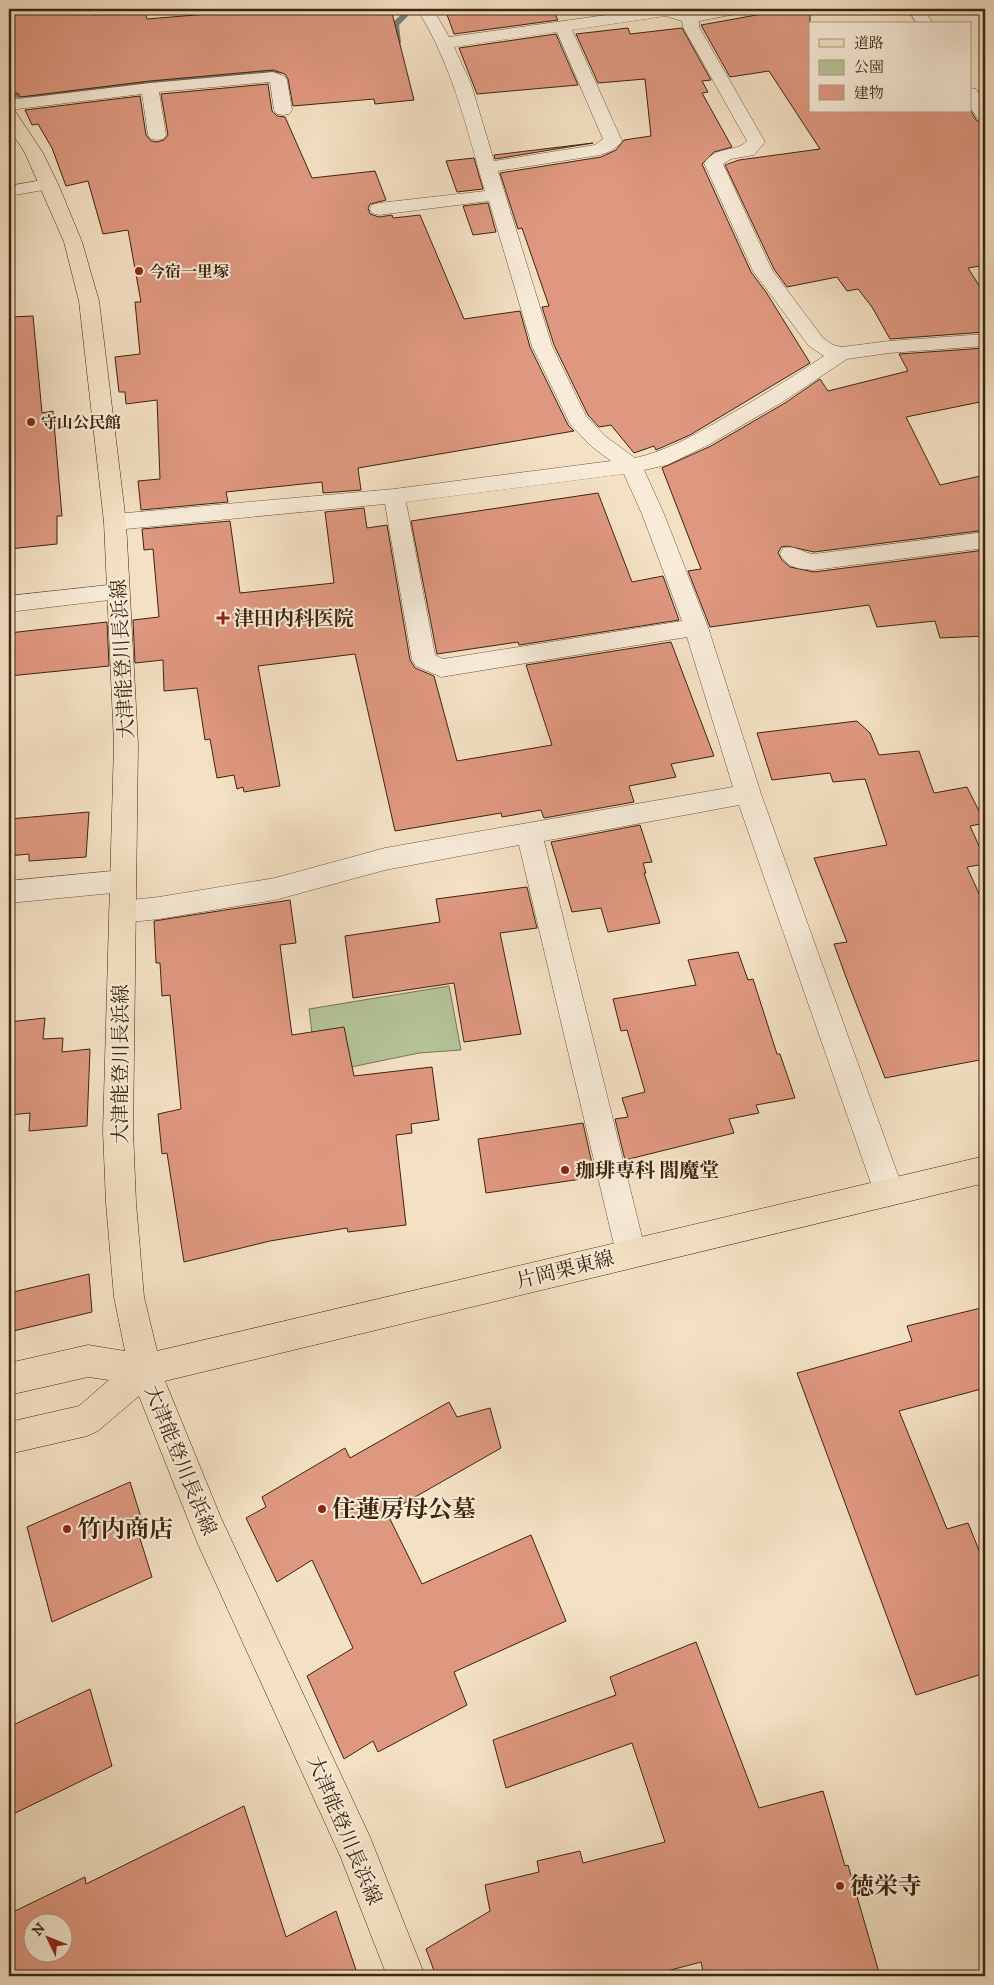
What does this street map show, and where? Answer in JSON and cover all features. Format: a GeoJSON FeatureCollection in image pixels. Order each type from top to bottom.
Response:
{"type":"FeatureCollection","features":[{"type":"Feature","properties":{"kind":"main road","name":"大津能登川長浜線"},"geometry":{"type":"LineString","coordinates":[[9,115],[34,153],[49,184],[73,242],[89,301],[115,522],[126,744],[118,1132],[121,1203],[129,1297],[145,1370],[209,1530],[357,1850],[406,1976]]}},
{"type":"Feature","properties":{"kind":"main road","name":"片岡栗東線"},"geometry":{"type":"LineString","coordinates":[[9,1379],[88,1361],[145,1370],[631,1252],[985,1169]]}},
{"type":"Feature","properties":{"kind":"main road","name":"片岡栗東線"},"geometry":{"type":"LineString","coordinates":[[9,1438],[87,1420],[145,1370]]}},
{"type":"Feature","properties":{"kind":"street"},"geometry":{"type":"LineString","coordinates":[[425,9],[444,44],[462,84],[542,346],[577,419],[598,441],[631,466],[652,514],[696,627],[748,794],[850,1088],[889,1192]]}},
{"type":"Feature","properties":{"kind":"street"},"geometry":{"type":"LineString","coordinates":[[444,44],[563,26],[600,15],[667,11],[690,18],[740,9]]}},
{"type":"Feature","properties":{"kind":"street"},"geometry":{"type":"LineString","coordinates":[[916,9],[924,22]]}},
{"type":"Feature","properties":{"kind":"street"},"geometry":{"type":"LineString","coordinates":[[690,18],[691,27],[756,142],[748,151],[726,154],[713,163],[763,271],[816,342],[827,350],[842,352],[985,340]]}},
{"type":"Feature","properties":{"kind":"street"},"geometry":{"type":"LineString","coordinates":[[488,167],[600,150],[613,141],[563,26]]}},
{"type":"Feature","properties":{"kind":"street"},"geometry":{"type":"LineString","coordinates":[[9,105],[150,88],[272,77],[278,80],[283,110]]}},
{"type":"Feature","properties":{"kind":"street"},"geometry":{"type":"LineString","coordinates":[[150,88],[157,135]]}},
{"type":"Feature","properties":{"kind":"street"},"geometry":{"type":"LineString","coordinates":[[972,96],[985,116]]}},
{"type":"Feature","properties":{"kind":"street"},"geometry":{"type":"LineString","coordinates":[[9,191],[49,184]]}},
{"type":"Feature","properties":{"kind":"street"},"geometry":{"type":"LineString","coordinates":[[379,209],[496,195]]}},
{"type":"Feature","properties":{"kind":"street"},"geometry":{"type":"LineString","coordinates":[[115,522],[394,496],[631,466],[659,460],[703,439],[777,396],[842,352]]}},
{"type":"Feature","properties":{"kind":"street"},"geometry":{"type":"LineString","coordinates":[[394,496],[424,660],[441,668],[696,627]]}},
{"type":"Feature","properties":{"kind":"street"},"geometry":{"type":"LineString","coordinates":[[791,554],[800,561],[814,562],[985,540]]}},
{"type":"Feature","properties":{"kind":"street"},"geometry":{"type":"LineString","coordinates":[[9,604],[118,592]]}},
{"type":"Feature","properties":{"kind":"street"},"geometry":{"type":"LineString","coordinates":[[122,912],[159,908],[275,888],[385,860],[748,794]]}},
{"type":"Feature","properties":{"kind":"street"},"geometry":{"type":"LineString","coordinates":[[530,833],[631,1252]]}},
{"type":"Feature","properties":{"kind":"street"},"geometry":{"type":"LineString","coordinates":[[9,892],[123,881]]}},
{"type":"Feature","properties":{"kind":"green space"},"geometry":{"type":"Polygon","coordinates":[[[449,986],[461,1050],[419,1053],[317,1074],[309,1009],[449,986]]]}},
{"type":"Feature","properties":{"kind":"building"},"geometry":{"type":"Polygon","coordinates":[[[39,9],[92,9],[94,15],[144,9],[147,19],[244,11],[244,9],[391,9],[414,100],[375,104],[374,99],[293,106],[288,79],[285,74],[273,70],[150,81],[20,97],[18,93],[14,94],[9,62],[9,13],[39,9]]]}},
{"type":"Feature","properties":{"kind":"building"},"geometry":{"type":"Polygon","coordinates":[[[445,9],[552,9],[558,20],[454,34],[445,9]]]}},
{"type":"Feature","properties":{"kind":"building"},"geometry":{"type":"Polygon","coordinates":[[[790,9],[810,9],[809,112],[972,112],[977,121],[985,123],[985,265],[968,268],[985,295],[985,332],[890,339],[872,307],[858,289],[847,291],[837,277],[787,287],[774,269],[725,165],[739,160],[820,149],[769,71],[730,77],[701,25],[790,9]]]}},
{"type":"Feature","properties":{"kind":"building"},"geometry":{"type":"Polygon","coordinates":[[[628,28],[630,34],[682,28],[711,80],[702,81],[708,92],[702,93],[732,147],[714,152],[702,164],[751,272],[766,292],[810,363],[690,435],[656,450],[654,446],[634,453],[611,425],[599,427],[588,415],[554,345],[542,307],[549,306],[522,228],[518,229],[500,173],[601,157],[616,150],[624,140],[651,136],[645,79],[598,83],[576,34],[628,28]]]}},
{"type":"Feature","properties":{"kind":"building"},"geometry":{"type":"Polygon","coordinates":[[[556,34],[578,85],[477,94],[459,48],[556,34]]]}},
{"type":"Feature","properties":{"kind":"building"},"geometry":{"type":"Polygon","coordinates":[[[268,84],[272,111],[277,116],[285,117],[312,178],[375,171],[386,200],[370,204],[368,208],[370,214],[379,217],[392,215],[393,218],[420,215],[464,319],[520,311],[530,347],[568,425],[574,431],[358,468],[361,490],[323,493],[322,482],[226,492],[228,502],[141,510],[138,481],[160,479],[157,400],[126,404],[125,392],[119,392],[115,357],[140,354],[135,302],[141,302],[128,230],[103,234],[88,181],[66,186],[52,148],[38,124],[32,125],[25,110],[140,96],[146,135],[151,141],[157,142],[164,140],[168,135],[161,94],[268,84]]]}},
{"type":"Feature","properties":{"kind":"building"},"geometry":{"type":"Polygon","coordinates":[[[593,143],[495,159],[494,155],[593,143]]]}},
{"type":"Feature","properties":{"kind":"building"},"geometry":{"type":"Polygon","coordinates":[[[474,158],[483,189],[457,192],[446,161],[474,158]]]}},
{"type":"Feature","properties":{"kind":"building"},"geometry":{"type":"Polygon","coordinates":[[[488,203],[496,232],[473,235],[463,206],[488,203]]]}},
{"type":"Feature","properties":{"kind":"building"},"geometry":{"type":"Polygon","coordinates":[[[33,316],[42,413],[53,411],[62,516],[57,516],[57,544],[9,549],[9,317],[33,316]]]}},
{"type":"Feature","properties":{"kind":"building"},"geometry":{"type":"Polygon","coordinates":[[[985,348],[985,401],[906,417],[940,485],[985,475],[985,530],[814,552],[787,546],[781,547],[778,553],[782,560],[790,567],[814,572],[985,550],[985,636],[940,638],[935,621],[877,627],[869,605],[710,627],[688,571],[701,569],[662,468],[711,446],[785,403],[820,379],[828,391],[908,371],[899,354],[985,348]]]}},
{"type":"Feature","properties":{"kind":"building"},"geometry":{"type":"Polygon","coordinates":[[[598,493],[632,582],[663,576],[679,620],[519,645],[518,642],[437,654],[411,521],[598,493]]]}},
{"type":"Feature","properties":{"kind":"building"},"geometry":{"type":"Polygon","coordinates":[[[364,508],[367,528],[387,525],[410,660],[415,668],[434,676],[457,761],[552,745],[526,665],[671,642],[714,756],[671,764],[676,777],[629,786],[634,802],[544,818],[541,810],[502,817],[501,813],[395,831],[355,654],[258,666],[280,786],[244,792],[243,787],[237,789],[234,775],[217,778],[210,739],[205,740],[197,688],[164,691],[163,660],[135,663],[133,620],[159,617],[153,549],[144,550],[142,529],[230,521],[240,593],[334,583],[325,512],[364,508]]]}},
{"type":"Feature","properties":{"kind":"building"},"geometry":{"type":"Polygon","coordinates":[[[107,622],[109,666],[9,676],[9,633],[107,622]]]}},
{"type":"Feature","properties":{"kind":"building"},"geometry":{"type":"Polygon","coordinates":[[[857,721],[870,733],[879,755],[919,751],[934,793],[967,787],[985,823],[970,826],[985,859],[985,864],[967,867],[985,907],[985,1059],[885,1078],[847,980],[834,944],[847,942],[814,858],[887,845],[865,779],[833,782],[830,773],[772,780],[757,733],[857,721]]]}},
{"type":"Feature","properties":{"kind":"building"},"geometry":{"type":"Polygon","coordinates":[[[89,812],[86,857],[29,861],[29,854],[9,856],[9,819],[89,812]]]}},
{"type":"Feature","properties":{"kind":"building"},"geometry":{"type":"Polygon","coordinates":[[[640,825],[652,862],[643,863],[646,873],[644,873],[660,923],[608,932],[601,908],[572,912],[551,842],[640,825]]]}},
{"type":"Feature","properties":{"kind":"building"},"geometry":{"type":"Polygon","coordinates":[[[527,887],[537,928],[500,933],[521,1034],[464,1042],[454,983],[353,998],[345,936],[440,922],[436,899],[527,887]]]}},
{"type":"Feature","properties":{"kind":"building"},"geometry":{"type":"Polygon","coordinates":[[[290,900],[296,943],[280,945],[292,1035],[344,1027],[354,1076],[432,1067],[439,1120],[411,1124],[412,1133],[396,1135],[406,1225],[348,1232],[347,1228],[270,1241],[184,1262],[167,1153],[162,1154],[158,1114],[181,1109],[170,995],[162,996],[160,963],[156,963],[154,921],[290,900]]]}},
{"type":"Feature","properties":{"kind":"building"},"geometry":{"type":"Polygon","coordinates":[[[738,952],[748,980],[753,979],[777,1054],[780,1054],[795,1098],[756,1105],[759,1113],[729,1119],[734,1133],[625,1160],[615,1119],[628,1117],[622,1098],[645,1092],[627,1030],[621,1031],[613,999],[696,985],[688,960],[738,952]]]}},
{"type":"Feature","properties":{"kind":"building"},"geometry":{"type":"Polygon","coordinates":[[[45,1018],[43,1039],[63,1038],[62,1052],[90,1049],[87,1126],[29,1131],[30,1113],[9,1115],[9,1022],[45,1018]]]}},
{"type":"Feature","properties":{"kind":"building"},"geometry":{"type":"Polygon","coordinates":[[[583,1123],[595,1177],[486,1193],[478,1139],[583,1123]]]}},
{"type":"Feature","properties":{"kind":"building"},"geometry":{"type":"Polygon","coordinates":[[[89,1274],[92,1312],[9,1332],[9,1293],[89,1274]]]}},
{"type":"Feature","properties":{"kind":"building"},"geometry":{"type":"Polygon","coordinates":[[[985,1307],[985,1388],[899,1411],[947,1529],[968,1523],[985,1565],[985,1673],[916,1695],[797,1373],[912,1341],[907,1326],[985,1307]]]}},
{"type":"Feature","properties":{"kind":"building"},"geometry":{"type":"Polygon","coordinates":[[[449,1402],[457,1417],[490,1408],[501,1448],[387,1513],[422,1584],[531,1535],[566,1621],[454,1672],[467,1705],[378,1752],[373,1741],[344,1759],[307,1676],[353,1648],[312,1560],[277,1582],[246,1518],[266,1507],[262,1497],[345,1448],[350,1458],[449,1402]]]}},
{"type":"Feature","properties":{"kind":"building"},"geometry":{"type":"Polygon","coordinates":[[[130,1482],[144,1527],[137,1529],[152,1577],[52,1622],[27,1527],[130,1482]]]}},
{"type":"Feature","properties":{"kind":"building"},"geometry":{"type":"Polygon","coordinates":[[[696,1642],[759,1808],[823,1791],[845,1866],[848,1865],[880,1976],[704,1976],[701,1962],[648,1976],[436,1976],[426,1949],[490,1911],[485,1885],[539,1872],[537,1861],[580,1851],[583,1863],[665,1842],[632,1743],[506,1788],[493,1740],[616,1695],[610,1677],[696,1642]]]}},
{"type":"Feature","properties":{"kind":"building"},"geometry":{"type":"Polygon","coordinates":[[[90,1689],[112,1766],[9,1816],[9,1727],[90,1689]]]}},
{"type":"Feature","properties":{"kind":"building"},"geometry":{"type":"Polygon","coordinates":[[[244,1806],[286,1937],[336,1911],[358,1976],[14,1976],[9,1953],[9,1914],[85,1877],[86,1884],[244,1806]]]}},
{"type":"Feature","properties":{"kind":"waterway"},"geometry":{"type":"LineString","coordinates":[[397,43],[395,24],[408,12],[406,9]]}},
{"type":"Feature","properties":{"kind":"waterway"},"geometry":{"type":"LineString","coordinates":[[10,96],[58,94],[126,85],[294,70]]}},
{"type":"Feature","properties":{"kind":"place","name":"今宿一里塚"},"geometry":{"type":"Point","coordinates":[139,271]}},
{"type":"Feature","properties":{"kind":"place","name":"守山公民館"},"geometry":{"type":"Point","coordinates":[31,422]}},
{"type":"Feature","properties":{"kind":"place","name":"津田内科医院"},"geometry":{"type":"Point","coordinates":[223,618]}},
{"type":"Feature","properties":{"kind":"place","name":"珈琲専科 閻魔堂"},"geometry":{"type":"Point","coordinates":[565,1170]}},
{"type":"Feature","properties":{"kind":"place","name":"住蓮房母公墓"},"geometry":{"type":"Point","coordinates":[322,1509]}},
{"type":"Feature","properties":{"kind":"place","name":"竹内商店"},"geometry":{"type":"Point","coordinates":[67,1529]}},
{"type":"Feature","properties":{"kind":"place","name":"徳栄寺"},"geometry":{"type":"Point","coordinates":[840,1886]}}]}
